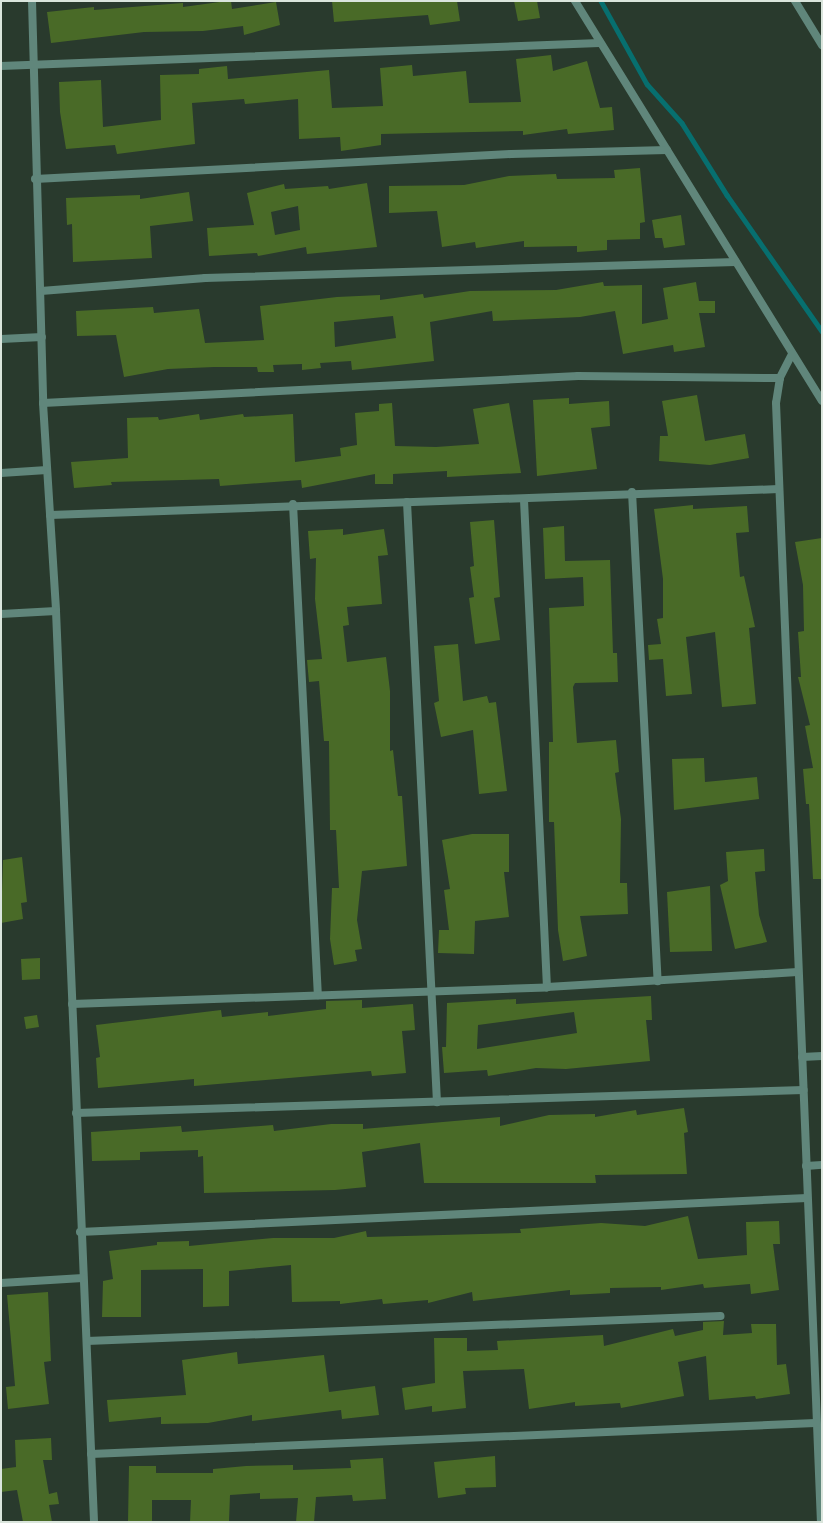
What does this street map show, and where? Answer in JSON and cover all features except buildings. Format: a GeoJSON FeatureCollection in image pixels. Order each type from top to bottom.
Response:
{"type":"FeatureCollection","features":[{"type":"Feature","properties":{"kind":"street"},"geometry":{"type":"LineString","coordinates":[[32,1],[35,179],[41,291],[44,403],[56,611],[80,1232],[87,1341],[94,1522]]}},
{"type":"Feature","properties":{"kind":"street"},"geometry":{"type":"LineString","coordinates":[[575,1],[822,401]]}},
{"type":"Feature","properties":{"kind":"street"},"geometry":{"type":"LineString","coordinates":[[795,1],[822,45]]}},
{"type":"Feature","properties":{"kind":"street"},"geometry":{"type":"LineString","coordinates":[[1,66],[600,43]]}},
{"type":"Feature","properties":{"kind":"street"},"geometry":{"type":"LineString","coordinates":[[35,179],[511,154],[667,150]]}},
{"type":"Feature","properties":{"kind":"street"},"geometry":{"type":"LineString","coordinates":[[41,291],[205,278],[736,262]]}},
{"type":"Feature","properties":{"kind":"street"},"geometry":{"type":"LineString","coordinates":[[1,339],[42,337]]}},
{"type":"Feature","properties":{"kind":"street"},"geometry":{"type":"LineString","coordinates":[[792,354],[780,378],[776,403],[804,1090],[815,1422],[821,1522]]}},
{"type":"Feature","properties":{"kind":"street"},"geometry":{"type":"LineString","coordinates":[[44,403],[578,376],[780,378]]}},
{"type":"Feature","properties":{"kind":"street"},"geometry":{"type":"LineString","coordinates":[[1,473],[47,470]]}},
{"type":"Feature","properties":{"kind":"street"},"geometry":{"type":"LineString","coordinates":[[50,515],[293,504],[524,500],[632,492],[780,489]]}},
{"type":"Feature","properties":{"kind":"street"},"geometry":{"type":"LineString","coordinates":[[632,492],[658,981]]}},
{"type":"Feature","properties":{"kind":"street"},"geometry":{"type":"LineString","coordinates":[[524,500],[547,987]]}},
{"type":"Feature","properties":{"kind":"street"},"geometry":{"type":"LineString","coordinates":[[407,502],[434,991],[437,1102]]}},
{"type":"Feature","properties":{"kind":"street"},"geometry":{"type":"LineString","coordinates":[[293,504],[318,995]]}},
{"type":"Feature","properties":{"kind":"street"},"geometry":{"type":"LineString","coordinates":[[1,614],[56,611]]}},
{"type":"Feature","properties":{"kind":"street"},"geometry":{"type":"LineString","coordinates":[[72,1004],[547,987],[798,972]]}},
{"type":"Feature","properties":{"kind":"street"},"geometry":{"type":"LineString","coordinates":[[802,1057],[822,1056]]}},
{"type":"Feature","properties":{"kind":"street"},"geometry":{"type":"LineString","coordinates":[[76,1113],[804,1090]]}},
{"type":"Feature","properties":{"kind":"street"},"geometry":{"type":"LineString","coordinates":[[806,1166],[822,1166]]}},
{"type":"Feature","properties":{"kind":"street"},"geometry":{"type":"LineString","coordinates":[[80,1232],[807,1198]]}},
{"type":"Feature","properties":{"kind":"street"},"geometry":{"type":"LineString","coordinates":[[1,1283],[83,1278]]}},
{"type":"Feature","properties":{"kind":"street"},"geometry":{"type":"LineString","coordinates":[[87,1341],[721,1316]]}},
{"type":"Feature","properties":{"kind":"street"},"geometry":{"type":"LineString","coordinates":[[91,1454],[815,1422]]}},
{"type":"Feature","properties":{"kind":"waterway"},"geometry":{"type":"LineString","coordinates":[[601,1],[647,84],[682,123],[727,195],[822,331]]}}]}
